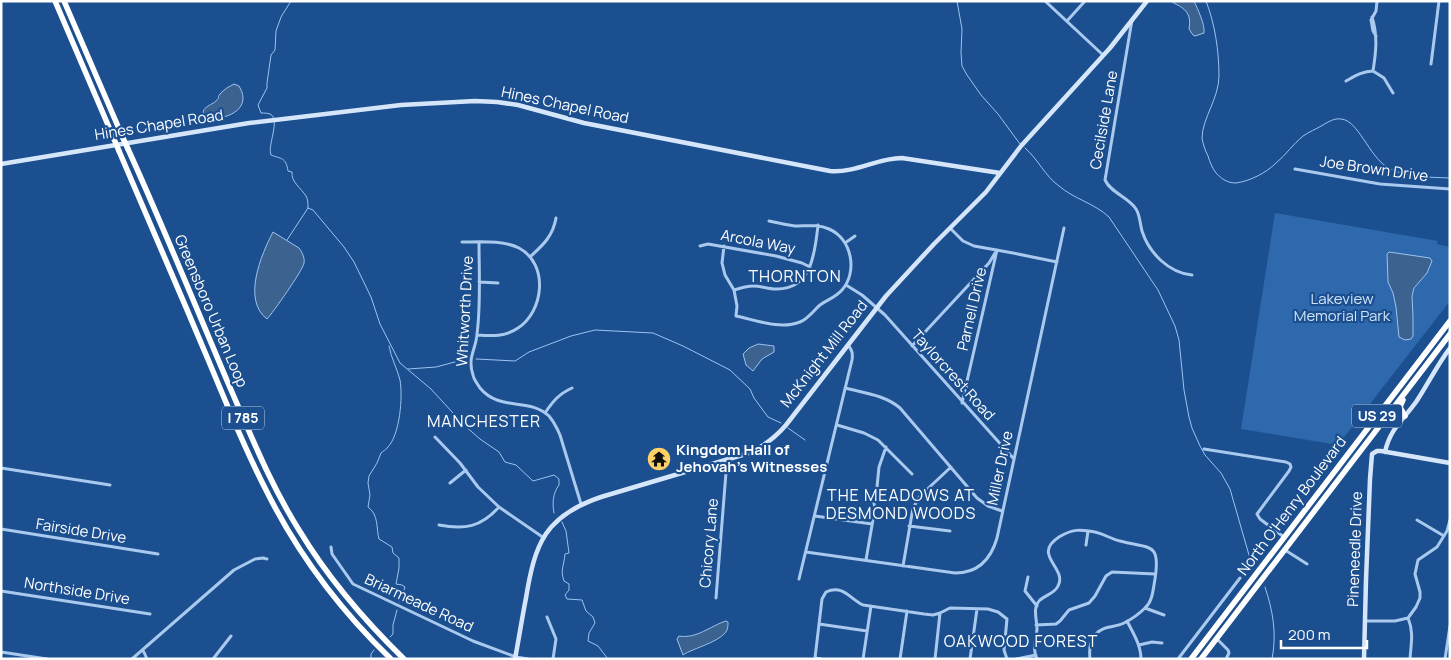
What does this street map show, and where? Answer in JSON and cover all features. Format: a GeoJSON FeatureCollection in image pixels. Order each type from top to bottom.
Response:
{"type":"FeatureCollection","features":[{"type":"Feature","properties":{"kind":"highway","name":"Greensboro Urban Loop"},"geometry":{"type":"LineString","coordinates":[[55,1],[247,449],[274,506],[298,547],[326,586],[356,622],[391,659]]}},
{"type":"Feature","properties":{"kind":"highway","name":"Greensboro Urban Loop"},"geometry":{"type":"LineString","coordinates":[[64,1],[255,446],[282,502],[315,555],[342,592],[373,628],[404,659]]}},
{"type":"Feature","properties":{"kind":"highway","name":"North O'Henry Boulevard"},"geometry":{"type":"LineString","coordinates":[[1201,659],[1213,636],[1241,594],[1450,321]]}},
{"type":"Feature","properties":{"kind":"highway","name":"North O'Henry Boulevard"},"geometry":{"type":"LineString","coordinates":[[1191,659],[1213,636],[1284,550],[1450,334]]}},
{"type":"Feature","properties":{"kind":"highway"},"geometry":{"type":"LineString","coordinates":[[1405,416],[1400,407],[1401,402],[1424,368]]}},
{"type":"Feature","properties":{"kind":"highway"},"geometry":{"type":"LineString","coordinates":[[1366,442],[1393,413],[1397,412],[1405,416]]}},
{"type":"Feature","properties":{"kind":"highway"},"geometry":{"type":"LineString","coordinates":[[1264,575],[1284,544],[1284,537]]}},
{"type":"Feature","properties":{"kind":"street"},"geometry":{"type":"LineString","coordinates":[[1045,1],[1103,55]]}},
{"type":"Feature","properties":{"kind":"street"},"geometry":{"type":"LineString","coordinates":[[1067,21],[1086,1]]}},
{"type":"Feature","properties":{"kind":"street","name":"McKnight Mill Road"},"geometry":{"type":"LineString","coordinates":[[515,658],[532,563],[544,538],[561,518],[581,504],[757,450],[776,436],[877,307],[986,192],[1030,136],[1103,55],[1147,1]]}},
{"type":"Feature","properties":{"kind":"street"},"geometry":{"type":"LineString","coordinates":[[1373,71],[1377,49],[1377,32],[1372,19],[1376,11],[1377,1]]}},
{"type":"Feature","properties":{"kind":"street"},"geometry":{"type":"LineString","coordinates":[[1431,64],[1439,1]]}},
{"type":"Feature","properties":{"kind":"street","name":"Cecilside Lane"},"geometry":{"type":"LineString","coordinates":[[1132,20],[1105,180],[1108,185],[1134,207],[1138,213],[1143,235],[1156,255],[1173,270],[1192,275]]}},
{"type":"Feature","properties":{"kind":"street"},"geometry":{"type":"LineString","coordinates":[[1346,81],[1361,73],[1373,71],[1384,78],[1393,93]]}},
{"type":"Feature","properties":{"kind":"street","name":"Hines Chapel Road"},"geometry":{"type":"LineString","coordinates":[[1,164],[274,120],[412,104],[460,101],[497,102],[526,107],[591,124],[830,171],[848,171],[889,159],[902,158],[1000,174]]}},
{"type":"Feature","properties":{"kind":"street","name":"Joe Brown Drive"},"geometry":{"type":"LineString","coordinates":[[1294,169],[1380,184],[1450,189]]}},
{"type":"Feature","properties":{"kind":"street"},"geometry":{"type":"LineString","coordinates":[[530,257],[549,238],[556,218]]}},
{"type":"Feature","properties":{"kind":"street"},"geometry":{"type":"LineString","coordinates":[[724,246],[722,263],[734,290],[737,306],[736,316],[774,324],[791,324],[806,319],[823,303],[837,296],[846,285],[852,262],[850,254],[845,243],[831,229],[818,225],[789,225],[769,221]]}},
{"type":"Feature","properties":{"kind":"street"},"geometry":{"type":"LineString","coordinates":[[734,290],[752,286],[777,289],[789,287],[804,277],[813,261],[818,225]]}},
{"type":"Feature","properties":{"kind":"street"},"geometry":{"type":"LineString","coordinates":[[950,228],[970,245],[1057,262]]}},
{"type":"Feature","properties":{"kind":"street","name":"Miller Drive"},"geometry":{"type":"LineString","coordinates":[[806,552],[955,573],[967,572],[988,559],[997,538],[1064,228]]}},
{"type":"Feature","properties":{"kind":"street"},"geometry":{"type":"LineString","coordinates":[[845,243],[856,236]]}},
{"type":"Feature","properties":{"kind":"street"},"geometry":{"type":"LineString","coordinates":[[462,242],[512,245],[520,248],[530,257],[538,272],[540,282],[538,296],[532,313],[525,323],[508,334],[477,336]]}},
{"type":"Feature","properties":{"kind":"street","name":"Whitworth Drive"},"geometry":{"type":"LineString","coordinates":[[479,242],[477,336],[470,365],[475,382],[484,393],[497,401],[530,406],[545,413]]}},
{"type":"Feature","properties":{"kind":"street","name":"Arcola Way"},"geometry":{"type":"LineString","coordinates":[[700,246],[708,244],[724,246],[776,256],[810,267]]}},
{"type":"Feature","properties":{"kind":"street"},"geometry":{"type":"LineString","coordinates":[[912,346],[989,263],[997,250]]}},
{"type":"Feature","properties":{"kind":"street","name":"Parnell Drive"},"geometry":{"type":"LineString","coordinates":[[962,403],[997,250]]}},
{"type":"Feature","properties":{"kind":"street"},"geometry":{"type":"LineString","coordinates":[[479,282],[498,283]]}},
{"type":"Feature","properties":{"kind":"street","name":"Taylorcrest Road"},"geometry":{"type":"LineString","coordinates":[[846,285],[862,294],[877,307],[1014,459]]}},
{"type":"Feature","properties":{"kind":"street"},"geometry":{"type":"LineString","coordinates":[[799,580],[853,354],[852,349],[847,345]]}},
{"type":"Feature","properties":{"kind":"street"},"geometry":{"type":"LineString","coordinates":[[1450,348],[1416,401],[1390,436],[1385,452],[1450,463]]}},
{"type":"Feature","properties":{"kind":"street"},"geometry":{"type":"LineString","coordinates":[[572,388],[554,400],[545,413],[556,424],[581,504]]}},
{"type":"Feature","properties":{"kind":"street"},"geometry":{"type":"LineString","coordinates":[[845,388],[881,397],[894,403],[983,503],[1002,511]]}},
{"type":"Feature","properties":{"kind":"street"},"geometry":{"type":"LineString","coordinates":[[836,425],[864,433],[878,440],[912,474]]}},
{"type":"Feature","properties":{"kind":"street"},"geometry":{"type":"LineString","coordinates":[[435,437],[460,462],[478,487],[499,507],[544,538]]}},
{"type":"Feature","properties":{"kind":"street"},"geometry":{"type":"LineString","coordinates":[[877,487],[886,447]]}},
{"type":"Feature","properties":{"kind":"street"},"geometry":{"type":"LineString","coordinates":[[1204,449],[1290,464],[1289,471],[1257,514],[1260,519],[1284,537]]}},
{"type":"Feature","properties":{"kind":"street","name":"Pineneedle Drive"},"geometry":{"type":"LineString","coordinates":[[1364,659],[1372,454],[1377,451],[1385,452]]}},
{"type":"Feature","properties":{"kind":"street","name":"Chicory Lane"},"geometry":{"type":"LineString","coordinates":[[716,598],[727,460]]}},
{"type":"Feature","properties":{"kind":"street"},"geometry":{"type":"LineString","coordinates":[[903,566],[913,508],[920,496],[951,467]]}},
{"type":"Feature","properties":{"kind":"street"},"geometry":{"type":"LineString","coordinates":[[1,468],[110,485]]}},
{"type":"Feature","properties":{"kind":"street"},"geometry":{"type":"LineString","coordinates":[[450,483],[466,470]]}},
{"type":"Feature","properties":{"kind":"street"},"geometry":{"type":"LineString","coordinates":[[866,560],[875,504],[873,499]]}},
{"type":"Feature","properties":{"kind":"street"},"geometry":{"type":"LineString","coordinates":[[440,526],[454,528],[471,526],[487,518],[499,507]]}},
{"type":"Feature","properties":{"kind":"street"},"geometry":{"type":"LineString","coordinates":[[815,516],[872,524]]}},
{"type":"Feature","properties":{"kind":"street"},"geometry":{"type":"LineString","coordinates":[[1417,520],[1444,536]]}},
{"type":"Feature","properties":{"kind":"street"},"geometry":{"type":"LineString","coordinates":[[1365,621],[1395,621],[1408,618],[1420,598],[1415,574],[1418,560],[1437,547],[1447,531],[1450,520]]}},
{"type":"Feature","properties":{"kind":"street"},"geometry":{"type":"LineString","coordinates":[[909,526],[950,531]]}},
{"type":"Feature","properties":{"kind":"street","name":"Fairside Drive"},"geometry":{"type":"LineString","coordinates":[[1,529],[158,554]]}},
{"type":"Feature","properties":{"kind":"street"},"geometry":{"type":"LineString","coordinates":[[1016,659],[1036,657],[1034,646],[1037,606],[1041,600],[1057,588],[1060,582],[1060,576],[1048,555],[1050,544],[1070,531],[1088,531],[1102,534],[1121,542],[1148,547],[1156,557],[1157,562],[1151,598],[1145,608],[1123,624],[1105,627],[1096,634],[1090,648],[1090,659]]}},
{"type":"Feature","properties":{"kind":"street"},"geometry":{"type":"LineString","coordinates":[[1086,545],[1088,531]]}},
{"type":"Feature","properties":{"kind":"street","name":"Briarmeade Road"},"geometry":{"type":"LineString","coordinates":[[331,547],[332,554],[353,584],[459,635],[515,658],[528,659]]}},
{"type":"Feature","properties":{"kind":"street"},"geometry":{"type":"LineString","coordinates":[[1284,550],[1307,564]]}},
{"type":"Feature","properties":{"kind":"street"},"geometry":{"type":"LineString","coordinates":[[132,659],[234,570],[255,559],[267,559]]}},
{"type":"Feature","properties":{"kind":"street"},"geometry":{"type":"LineString","coordinates":[[1036,625],[1056,624],[1069,610],[1089,603],[1106,576],[1112,572],[1155,574]]}},
{"type":"Feature","properties":{"kind":"street"},"geometry":{"type":"LineString","coordinates":[[1028,577],[1025,591],[1037,606]]}},
{"type":"Feature","properties":{"kind":"street"},"geometry":{"type":"LineString","coordinates":[[1178,659],[1240,578]]}},
{"type":"Feature","properties":{"kind":"street","name":"Northside Drive"},"geometry":{"type":"LineString","coordinates":[[1,590],[150,614]]}},
{"type":"Feature","properties":{"kind":"street"},"geometry":{"type":"LineString","coordinates":[[821,659],[815,658],[822,599],[829,590],[845,592],[859,603],[871,606],[933,615],[950,608],[997,611],[1007,619],[1004,650],[1006,659]]}},
{"type":"Feature","properties":{"kind":"street"},"geometry":{"type":"LineString","coordinates":[[864,659],[871,606]]}},
{"type":"Feature","properties":{"kind":"street"},"geometry":{"type":"LineString","coordinates":[[1145,608],[1164,614]]}},
{"type":"Feature","properties":{"kind":"street"},"geometry":{"type":"LineString","coordinates":[[970,659],[977,609]]}},
{"type":"Feature","properties":{"kind":"street"},"geometry":{"type":"LineString","coordinates":[[900,659],[907,611]]}},
{"type":"Feature","properties":{"kind":"street"},"geometry":{"type":"LineString","coordinates":[[935,659],[940,613]]}},
{"type":"Feature","properties":{"kind":"street"},"geometry":{"type":"LineString","coordinates":[[548,617],[556,639],[552,659]]}},
{"type":"Feature","properties":{"kind":"street"},"geometry":{"type":"LineString","coordinates":[[1408,618],[1413,635],[1410,659]]}},
{"type":"Feature","properties":{"kind":"street"},"geometry":{"type":"LineString","coordinates":[[1127,621],[1141,650],[1141,659]]}},
{"type":"Feature","properties":{"kind":"street"},"geometry":{"type":"LineString","coordinates":[[819,624],[867,631]]}},
{"type":"Feature","properties":{"kind":"street"},"geometry":{"type":"LineString","coordinates":[[1444,659],[1450,626]]}},
{"type":"Feature","properties":{"kind":"street"},"geometry":{"type":"LineString","coordinates":[[1202,628],[1228,650],[1229,654],[1226,659]]}},
{"type":"Feature","properties":{"kind":"street"},"geometry":{"type":"LineString","coordinates":[[213,659],[231,636]]}},
{"type":"Feature","properties":{"kind":"street"},"geometry":{"type":"LineString","coordinates":[[1139,645],[1162,642]]}},
{"type":"Feature","properties":{"kind":"street"},"geometry":{"type":"LineString","coordinates":[[143,650],[148,659]]}},
{"type":"Feature","properties":{"kind":"street"},"geometry":{"type":"LineString","coordinates":[[1,652],[47,659]]}},
{"type":"Feature","properties":{"kind":"green space","name":"Lakeview Memorial Park"},"geometry":{"type":"Polygon","coordinates":[[[1275,213],[1438,241],[1437,244],[1450,247],[1450,301],[1338,445],[1241,429],[1275,213]]]}},
{"type":"Feature","properties":{"kind":"shaded area"},"geometry":{"type":"Polygon","coordinates":[[[1170,1],[1194,1],[1202,21],[1204,33],[1193,35],[1189,29],[1190,23],[1186,11],[1170,1]]]}},
{"type":"Feature","properties":{"kind":"shaded area"},"geometry":{"type":"Polygon","coordinates":[[[234,84],[239,86],[243,95],[242,104],[239,109],[223,117],[205,119],[203,115],[204,110],[216,101],[223,91],[234,84]]]}},
{"type":"Feature","properties":{"kind":"shaded area"},"geometry":{"type":"Polygon","coordinates":[[[273,232],[299,248],[304,261],[281,301],[267,319],[260,311],[256,301],[255,289],[259,265],[273,232]]]}},
{"type":"Feature","properties":{"kind":"shaded area"},"geometry":{"type":"Polygon","coordinates":[[[1389,252],[1430,258],[1432,261],[1427,273],[1414,288],[1412,296],[1413,336],[1411,339],[1405,340],[1399,337],[1396,307],[1388,282],[1387,254],[1389,252]]]}},
{"type":"Feature","properties":{"kind":"shaded area"},"geometry":{"type":"Polygon","coordinates":[[[758,344],[774,346],[774,352],[762,359],[753,371],[746,365],[743,354],[749,348],[758,344]]]}},
{"type":"Feature","properties":{"kind":"shaded area"},"geometry":{"type":"Polygon","coordinates":[[[726,621],[728,622],[728,628],[719,638],[683,655],[677,639],[679,636],[692,636],[726,621]]]}},
{"type":"Feature","properties":{"kind":"waterway"},"geometry":{"type":"LineString","coordinates":[[287,240],[308,208],[308,200],[295,182],[292,172],[288,171],[284,161],[271,155],[274,127],[273,117],[270,114],[261,113],[258,105],[267,88],[271,55],[275,50],[276,31],[281,17],[291,1]]}},
{"type":"Feature","properties":{"kind":"waterway"},"geometry":{"type":"LineString","coordinates":[[957,1],[962,29],[962,66],[981,95],[1020,144]]}},
{"type":"Feature","properties":{"kind":"waterway"},"geometry":{"type":"LineString","coordinates":[[1206,1],[1216,38],[1219,76],[1202,138],[1212,167],[1223,179],[1236,183],[1258,176],[1272,167],[1303,136],[1338,119],[1353,125],[1381,162],[1394,171],[1417,176],[1450,178]]}},
{"type":"Feature","properties":{"kind":"waterway"},"geometry":{"type":"LineString","coordinates":[[1025,148],[1054,182],[1109,217],[1158,290],[1175,326],[1179,340],[1184,390],[1192,428],[1205,455],[1221,473],[1230,489],[1251,562]]}},
{"type":"Feature","properties":{"kind":"waterway"},"geometry":{"type":"LineString","coordinates":[[308,208],[313,210],[354,262],[371,297],[380,324],[400,363],[431,389],[464,425],[499,452],[505,462],[516,465],[533,481],[554,475],[559,479],[559,485],[555,491],[554,513]]}},
{"type":"Feature","properties":{"kind":"waterway"},"geometry":{"type":"LineString","coordinates":[[476,359],[515,361],[529,352],[571,336],[595,330],[653,333],[730,370],[750,389],[754,398],[768,417],[781,423]]}},
{"type":"Feature","properties":{"kind":"waterway"},"geometry":{"type":"LineString","coordinates":[[389,346],[400,380],[401,396],[398,425],[395,435],[381,453],[369,476],[370,495],[368,507],[376,518],[379,539],[392,547],[393,553],[399,558],[396,584],[405,587],[400,602]]}},
{"type":"Feature","properties":{"kind":"waterway"},"geometry":{"type":"LineString","coordinates":[[408,369],[436,367],[466,359]]}},
{"type":"Feature","properties":{"kind":"waterway"},"geometry":{"type":"LineString","coordinates":[[788,428],[805,440]]}},
{"type":"Feature","properties":{"kind":"waterway"},"geometry":{"type":"LineString","coordinates":[[562,522],[566,531],[569,553],[565,554],[562,571],[564,581],[569,584],[569,590],[565,595],[567,599],[582,600],[586,611],[593,617],[595,623],[589,633],[588,641],[598,646],[608,659]]}},
{"type":"Feature","properties":{"kind":"waterway"},"geometry":{"type":"LineString","coordinates":[[1265,587],[1273,623],[1272,659]]}},
{"type":"Feature","properties":{"kind":"waterway"},"geometry":{"type":"LineString","coordinates":[[390,637],[393,634],[397,610]]}},
{"type":"Feature","properties":{"kind":"waterway"},"geometry":{"type":"LineString","coordinates":[[371,659],[371,654],[374,650]]}},
{"type":"Feature","properties":{"kind":"place","name":"Kingdom Hall of Jehovah’s Witnesses"},"geometry":{"type":"Point","coordinates":[659,459]}},
{"type":"Feature","properties":{"kind":"district","name":"THORNTON"},"geometry":{"type":"Point","coordinates":[795,276]}},
{"type":"Feature","properties":{"kind":"district","name":"MANCHESTER"},"geometry":{"type":"Point","coordinates":[484,421]}},
{"type":"Feature","properties":{"kind":"district","name":"THE MEADOWS AT DESMOND WOODS"},"geometry":{"type":"Point","coordinates":[901,504]}},
{"type":"Feature","properties":{"kind":"district","name":"OAKWOOD FOREST"},"geometry":{"type":"Point","coordinates":[1021,641]}}]}
